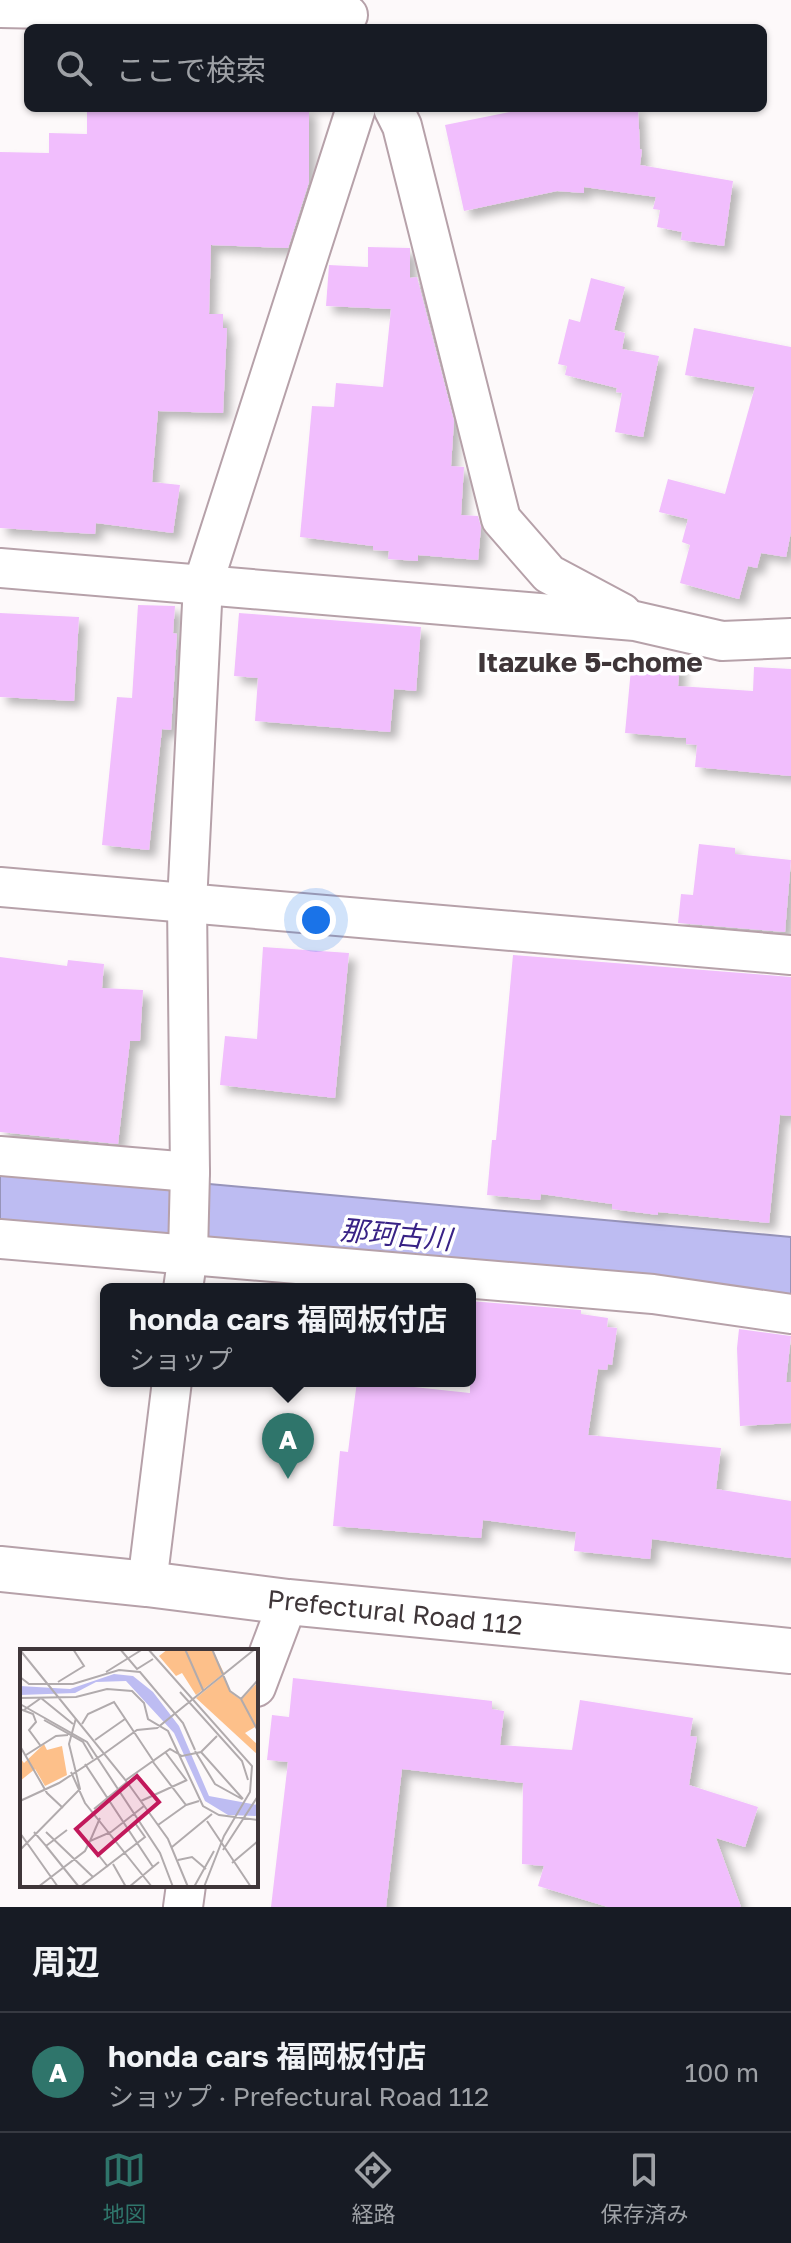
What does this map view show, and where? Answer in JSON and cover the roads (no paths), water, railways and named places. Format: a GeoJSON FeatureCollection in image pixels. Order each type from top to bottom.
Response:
{"type":"FeatureCollection","features":[{"type":"Feature","properties":{"kind":"main road","name":"Prefectural Road 112"},"geometry":{"type":"LineString","coordinates":[[0,1569],[288,1602],[791,1651]]}},
{"type":"Feature","properties":{"kind":"street"},"geometry":{"type":"LineString","coordinates":[[0,8],[348,14]]}},
{"type":"Feature","properties":{"kind":"street"},"geometry":{"type":"LineString","coordinates":[[186,1272],[190,1172],[187,903],[203,584],[355,112]]}},
{"type":"Feature","properties":{"kind":"street"},"geometry":{"type":"LineString","coordinates":[[395,112],[402,126],[501,519],[549,574],[635,621]]}},
{"type":"Feature","properties":{"kind":"street"},"geometry":{"type":"LineString","coordinates":[[0,568],[635,621],[722,641],[791,638]]}},
{"type":"Feature","properties":{"kind":"street"},"geometry":{"type":"LineString","coordinates":[[0,887],[791,955]]}},
{"type":"Feature","properties":{"kind":"street"},"geometry":{"type":"LineString","coordinates":[[0,1156],[190,1172]]}},
{"type":"Feature","properties":{"kind":"street"},"geometry":{"type":"LineString","coordinates":[[0,1239],[186,1272],[420,1283]]}},
{"type":"Feature","properties":{"kind":"street"},"geometry":{"type":"LineString","coordinates":[[476,1286],[653,1294],[791,1314]]}},
{"type":"Feature","properties":{"kind":"street"},"geometry":{"type":"LineString","coordinates":[[147,1584],[171,1387]]}},
{"type":"Feature","properties":{"kind":"street"},"geometry":{"type":"LineString","coordinates":[[258,1682],[288,1602]]}},
{"type":"Feature","properties":{"kind":"street"},"geometry":{"type":"LineString","coordinates":[[183,1907],[186,1887]]}},
{"type":"Feature","properties":{"kind":"water","name":"那珂古川"},"geometry":{"type":"Polygon","coordinates":[[[0,1165],[791,1237],[791,1307],[0,1227],[0,1165]]]}},
{"type":"Feature","properties":{"kind":"place","name":"honda cars 福岡板付店"},"geometry":{"type":"Point","coordinates":[288,1479]}},
{"type":"Feature","properties":{"kind":"district","name":"Itazuke 5-chome"},"geometry":{"type":"Point","coordinates":[590,661]}}]}
